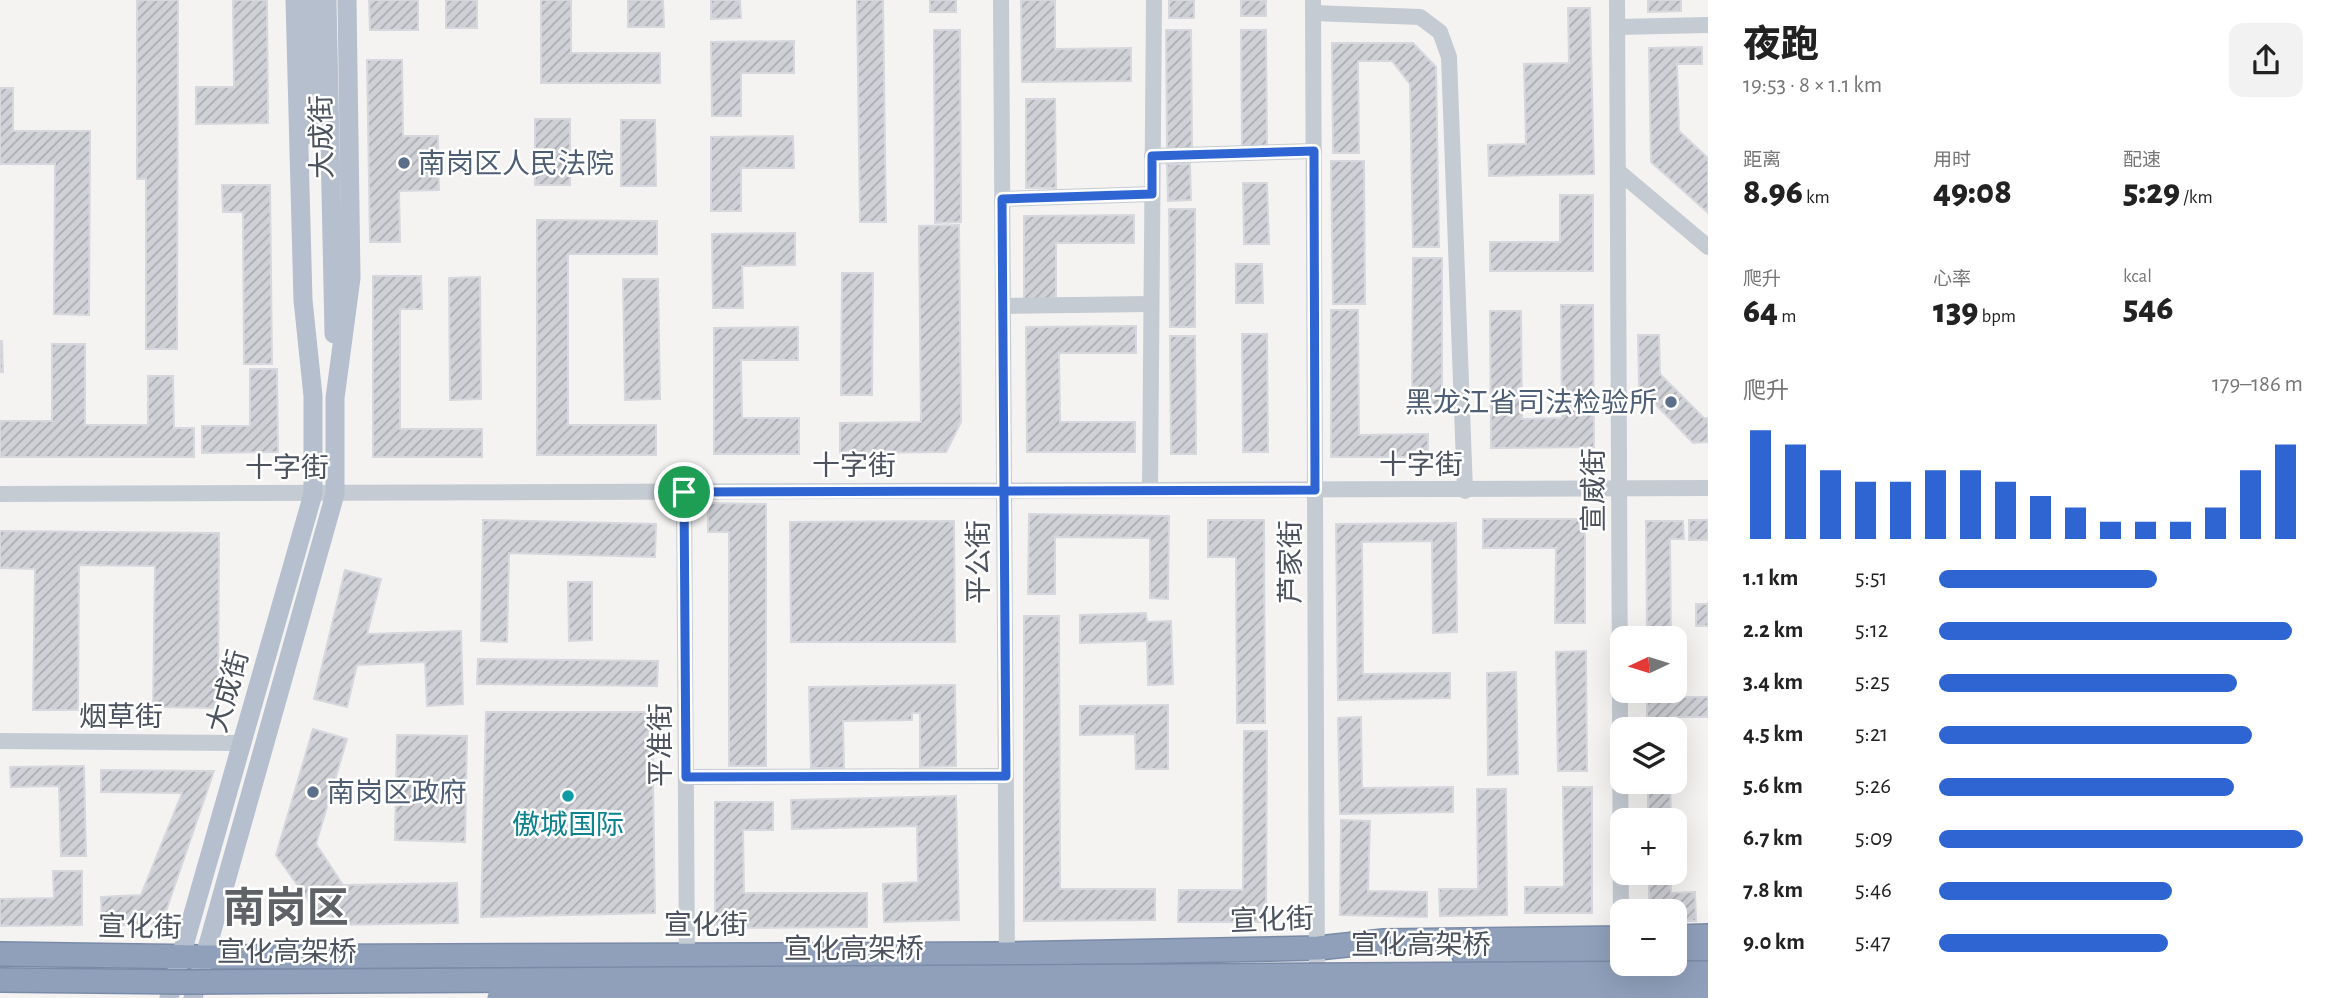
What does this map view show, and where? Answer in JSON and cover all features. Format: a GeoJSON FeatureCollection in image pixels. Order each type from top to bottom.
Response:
{"type":"FeatureCollection","features":[{"type":"Feature","properties":{"kind":"highway"},"geometry":{"type":"LineString","coordinates":[[1687,937],[1708,936]]}},
{"type":"Feature","properties":{"kind":"highway","name":"宣化街"},"geometry":{"type":"LineString","coordinates":[[0,954],[205,957],[1007,954],[1318,948],[1384,941],[1610,943]]}},
{"type":"Feature","properties":{"kind":"highway"},"geometry":{"type":"LineString","coordinates":[[1318,948],[1385,953],[1482,955],[1610,944]]}},
{"type":"Feature","properties":{"kind":"highway"},"geometry":{"type":"LineString","coordinates":[[1687,955],[1708,955]]}},
{"type":"Feature","properties":{"kind":"highway","name":"宣化高架桥"},"geometry":{"type":"LineString","coordinates":[[0,980],[189,982],[1708,973]]}},
{"type":"Feature","properties":{"kind":"highway","name":"宣化高架桥"},"geometry":{"type":"LineString","coordinates":[[499,998],[1708,991]]}},
{"type":"Feature","properties":{"kind":"main road","name":"大成街"},"geometry":{"type":"LineString","coordinates":[[295,0],[303,300],[313,396]]}},
{"type":"Feature","properties":{"kind":"main road","name":"大成街"},"geometry":{"type":"LineString","coordinates":[[169,998],[313,494],[310,0]]}},
{"type":"Feature","properties":{"kind":"main road","name":"大成街"},"geometry":{"type":"LineString","coordinates":[[193,998],[335,494],[327,0]]}},
{"type":"Feature","properties":{"kind":"main road","name":"大成街"},"geometry":{"type":"LineString","coordinates":[[335,398],[351,278],[346,0]]}},
{"type":"Feature","properties":{"kind":"street","name":"平公街"},"geometry":{"type":"LineString","coordinates":[[1001,0],[1008,998]]}},
{"type":"Feature","properties":{"kind":"street"},"geometry":{"type":"LineString","coordinates":[[1150,490],[1154,0]]}},
{"type":"Feature","properties":{"kind":"street","name":"宣威街"},"geometry":{"type":"LineString","coordinates":[[1617,0],[1622,899]]}},
{"type":"Feature","properties":{"kind":"street"},"geometry":{"type":"LineString","coordinates":[[1313,7],[1420,17],[1440,32],[1449,57],[1465,491]]}},
{"type":"Feature","properties":{"kind":"street","name":"芦家街"},"geometry":{"type":"LineString","coordinates":[[1313,7],[1317,998]]}},
{"type":"Feature","properties":{"kind":"street"},"geometry":{"type":"LineString","coordinates":[[1617,27],[1708,25]]}},
{"type":"Feature","properties":{"kind":"street"},"geometry":{"type":"LineString","coordinates":[[1152,156],[1314,151]]}},
{"type":"Feature","properties":{"kind":"street"},"geometry":{"type":"LineString","coordinates":[[1618,171],[1708,247]]}},
{"type":"Feature","properties":{"kind":"street"},"geometry":{"type":"LineString","coordinates":[[1002,199],[1152,194]]}},
{"type":"Feature","properties":{"kind":"street"},"geometry":{"type":"LineString","coordinates":[[1003,306],[1151,304]]}},
{"type":"Feature","properties":{"kind":"street","name":"十字街"},"geometry":{"type":"LineString","coordinates":[[0,494],[1465,491],[1708,488]]}},
{"type":"Feature","properties":{"kind":"street","name":"平准街"},"geometry":{"type":"LineString","coordinates":[[684,492],[687,998]]}},
{"type":"Feature","properties":{"kind":"street","name":"烟草街"},"geometry":{"type":"LineString","coordinates":[[0,741],[241,743]]}},
{"type":"Feature","properties":{"kind":"street"},"geometry":{"type":"LineString","coordinates":[[686,777],[1006,776]]}},
{"type":"Feature","properties":{"kind":"building"},"geometry":{"type":"Polygon","coordinates":[[[137,0],[178,0],[177,349],[146,349],[146,179],[137,179],[137,0]]]}},
{"type":"Feature","properties":{"kind":"building"},"geometry":{"type":"Polygon","coordinates":[[[233,0],[267,0],[268,123],[196,124],[196,87],[234,87],[233,0]]]}},
{"type":"Feature","properties":{"kind":"building"},"geometry":{"type":"Polygon","coordinates":[[[369,0],[418,0],[418,30],[370,30],[369,0]]]}},
{"type":"Feature","properties":{"kind":"building"},"geometry":{"type":"Polygon","coordinates":[[[446,0],[477,0],[477,28],[446,28],[446,0]]]}},
{"type":"Feature","properties":{"kind":"building"},"geometry":{"type":"Polygon","coordinates":[[[541,0],[571,0],[571,53],[660,53],[660,83],[541,83],[541,0]]]}},
{"type":"Feature","properties":{"kind":"building"},"geometry":{"type":"Polygon","coordinates":[[[628,0],[663,0],[664,27],[628,27],[628,0]]]}},
{"type":"Feature","properties":{"kind":"building"},"geometry":{"type":"Polygon","coordinates":[[[711,0],[740,0],[741,18],[711,19],[711,0]]]}},
{"type":"Feature","properties":{"kind":"building"},"geometry":{"type":"Polygon","coordinates":[[[857,0],[883,0],[886,222],[860,222],[857,0]]]}},
{"type":"Feature","properties":{"kind":"building"},"geometry":{"type":"Polygon","coordinates":[[[930,0],[956,0],[956,12],[930,12],[930,0]]]}},
{"type":"Feature","properties":{"kind":"building"},"geometry":{"type":"Polygon","coordinates":[[[1021,0],[1055,0],[1055,49],[1131,48],[1131,81],[1022,82],[1021,0]]]}},
{"type":"Feature","properties":{"kind":"building"},"geometry":{"type":"Polygon","coordinates":[[[1169,0],[1194,0],[1194,18],[1169,18],[1169,0]]]}},
{"type":"Feature","properties":{"kind":"building"},"geometry":{"type":"Polygon","coordinates":[[[1241,0],[1266,0],[1266,16],[1241,16],[1241,0]]]}},
{"type":"Feature","properties":{"kind":"building"},"geometry":{"type":"Polygon","coordinates":[[[1648,0],[1681,0],[1681,11],[1648,12],[1648,0]]]}},
{"type":"Feature","properties":{"kind":"building"},"geometry":{"type":"Polygon","coordinates":[[[1568,8],[1590,8],[1594,174],[1489,176],[1488,145],[1526,144],[1524,64],[1569,63],[1568,8]]]}},
{"type":"Feature","properties":{"kind":"building"},"geometry":{"type":"Polygon","coordinates":[[[934,30],[960,30],[961,222],[935,223],[934,30]]]}},
{"type":"Feature","properties":{"kind":"building"},"geometry":{"type":"Polygon","coordinates":[[[1166,30],[1191,30],[1192,149],[1167,149],[1166,30]]]}},
{"type":"Feature","properties":{"kind":"building"},"geometry":{"type":"Polygon","coordinates":[[[1241,30],[1266,30],[1267,148],[1242,148],[1241,30]]]}},
{"type":"Feature","properties":{"kind":"building"},"geometry":{"type":"Polygon","coordinates":[[[794,41],[794,73],[741,73],[741,116],[712,116],[711,42],[794,41]]]}},
{"type":"Feature","properties":{"kind":"building"},"geometry":{"type":"Polygon","coordinates":[[[1332,43],[1413,43],[1436,67],[1439,247],[1413,247],[1410,84],[1392,61],[1358,61],[1359,153],[1333,153],[1332,43]]]}},
{"type":"Feature","properties":{"kind":"building"},"geometry":{"type":"Polygon","coordinates":[[[1702,47],[1702,64],[1677,64],[1679,131],[1708,158],[1708,213],[1651,162],[1649,48],[1702,47]]]}},
{"type":"Feature","properties":{"kind":"building","name":"南岗区人民法院"},"geometry":{"type":"Polygon","coordinates":[[[367,60],[402,60],[403,136],[438,136],[439,190],[399,191],[400,242],[370,242],[367,60]]]}},
{"type":"Feature","properties":{"kind":"building"},"geometry":{"type":"Polygon","coordinates":[[[0,88],[13,88],[13,131],[90,131],[89,315],[54,314],[55,164],[0,164],[0,88]]]}},
{"type":"Feature","properties":{"kind":"building"},"geometry":{"type":"Polygon","coordinates":[[[1026,99],[1055,99],[1056,188],[1026,188],[1026,99]]]}},
{"type":"Feature","properties":{"kind":"building"},"geometry":{"type":"Polygon","coordinates":[[[535,119],[570,119],[570,185],[535,185],[535,119]]]}},
{"type":"Feature","properties":{"kind":"building"},"geometry":{"type":"Polygon","coordinates":[[[621,120],[655,120],[656,186],[621,186],[621,120]]]}},
{"type":"Feature","properties":{"kind":"building"},"geometry":{"type":"Polygon","coordinates":[[[793,136],[794,168],[741,168],[741,211],[711,211],[711,137],[793,136]]]}},
{"type":"Feature","properties":{"kind":"building"},"geometry":{"type":"Polygon","coordinates":[[[1331,161],[1364,161],[1365,304],[1333,304],[1331,161]]]}},
{"type":"Feature","properties":{"kind":"building"},"geometry":{"type":"Polygon","coordinates":[[[1167,164],[1190,164],[1191,200],[1168,201],[1167,164]]]}},
{"type":"Feature","properties":{"kind":"building"},"geometry":{"type":"Polygon","coordinates":[[[1243,183],[1267,183],[1269,244],[1244,244],[1243,183]]]}},
{"type":"Feature","properties":{"kind":"building"},"geometry":{"type":"Polygon","coordinates":[[[222,185],[270,185],[272,364],[244,364],[243,212],[223,212],[222,185]]]}},
{"type":"Feature","properties":{"kind":"building"},"geometry":{"type":"Polygon","coordinates":[[[1560,195],[1593,195],[1593,271],[1490,271],[1490,242],[1560,242],[1560,195]]]}},
{"type":"Feature","properties":{"kind":"building"},"geometry":{"type":"Polygon","coordinates":[[[1169,209],[1195,209],[1195,327],[1170,327],[1169,209]]]}},
{"type":"Feature","properties":{"kind":"building"},"geometry":{"type":"Polygon","coordinates":[[[1134,215],[1134,243],[1056,243],[1056,300],[1024,300],[1024,216],[1134,215]]]}},
{"type":"Feature","properties":{"kind":"building"},"geometry":{"type":"Polygon","coordinates":[[[537,220],[657,221],[657,254],[568,254],[568,425],[656,425],[656,455],[537,455],[537,220]]]}},
{"type":"Feature","properties":{"kind":"building"},"geometry":{"type":"Polygon","coordinates":[[[959,225],[961,422],[946,452],[840,453],[840,423],[921,422],[919,226],[959,225]]]}},
{"type":"Feature","properties":{"kind":"building"},"geometry":{"type":"Polygon","coordinates":[[[795,233],[795,265],[742,266],[743,308],[713,308],[712,234],[795,233]]]}},
{"type":"Feature","properties":{"kind":"building"},"geometry":{"type":"Polygon","coordinates":[[[1413,258],[1442,258],[1442,405],[1412,404],[1413,258]]]}},
{"type":"Feature","properties":{"kind":"building"},"geometry":{"type":"Polygon","coordinates":[[[1236,264],[1262,264],[1263,303],[1236,303],[1236,264]]]}},
{"type":"Feature","properties":{"kind":"building"},"geometry":{"type":"Polygon","coordinates":[[[842,273],[873,273],[872,395],[841,395],[842,273]]]}},
{"type":"Feature","properties":{"kind":"building"},"geometry":{"type":"Polygon","coordinates":[[[373,276],[421,276],[422,309],[400,309],[400,429],[482,429],[482,457],[373,457],[373,276]]]}},
{"type":"Feature","properties":{"kind":"building"},"geometry":{"type":"Polygon","coordinates":[[[480,277],[481,399],[450,400],[449,278],[480,277]]]}},
{"type":"Feature","properties":{"kind":"building"},"geometry":{"type":"Polygon","coordinates":[[[623,279],[658,279],[660,399],[625,400],[623,279]]]}},
{"type":"Feature","properties":{"kind":"building"},"geometry":{"type":"Polygon","coordinates":[[[1561,305],[1593,305],[1594,447],[1491,448],[1490,311],[1521,311],[1522,419],[1562,418],[1561,305]]]}},
{"type":"Feature","properties":{"kind":"building"},"geometry":{"type":"Polygon","coordinates":[[[1331,310],[1358,310],[1359,435],[1428,434],[1428,457],[1331,457],[1331,310]]]}},
{"type":"Feature","properties":{"kind":"building"},"geometry":{"type":"Polygon","coordinates":[[[1136,326],[1136,353],[1059,353],[1060,422],[1135,422],[1135,452],[1027,452],[1026,327],[1136,326]]]}},
{"type":"Feature","properties":{"kind":"building"},"geometry":{"type":"Polygon","coordinates":[[[798,327],[798,360],[741,360],[742,418],[799,418],[799,454],[714,454],[714,328],[798,327]]]}},
{"type":"Feature","properties":{"kind":"building"},"geometry":{"type":"Polygon","coordinates":[[[1242,334],[1267,334],[1268,452],[1243,452],[1242,334]]]}},
{"type":"Feature","properties":{"kind":"building","name":"黑龙江省司法检验所"},"geometry":{"type":"Polygon","coordinates":[[[1638,335],[1659,335],[1660,374],[1704,418],[1708,418],[1708,442],[1693,443],[1639,387],[1638,335]]]}},
{"type":"Feature","properties":{"kind":"building"},"geometry":{"type":"Polygon","coordinates":[[[1170,336],[1195,336],[1196,454],[1171,454],[1170,336]]]}},
{"type":"Feature","properties":{"kind":"building"},"geometry":{"type":"Polygon","coordinates":[[[2,341],[3,372],[0,372],[2,341]]]}},
{"type":"Feature","properties":{"kind":"building"},"geometry":{"type":"Polygon","coordinates":[[[52,344],[85,344],[85,425],[148,425],[148,376],[173,376],[174,428],[194,428],[194,457],[0,457],[0,421],[52,421],[52,344]]]}},
{"type":"Feature","properties":{"kind":"building"},"geometry":{"type":"Polygon","coordinates":[[[250,369],[277,369],[278,452],[202,453],[202,426],[250,426],[250,369]]]}},
{"type":"Feature","properties":{"kind":"building"},"geometry":{"type":"Polygon","coordinates":[[[708,503],[766,504],[766,766],[729,766],[729,532],[708,532],[708,503]]]}},
{"type":"Feature","properties":{"kind":"building"},"geometry":{"type":"Polygon","coordinates":[[[1029,514],[1169,516],[1168,599],[1150,598],[1150,538],[1055,537],[1055,594],[1028,594],[1029,514]]]}},
{"type":"Feature","properties":{"kind":"building"},"geometry":{"type":"Polygon","coordinates":[[[1483,519],[1585,519],[1585,623],[1555,623],[1556,548],[1483,548],[1483,519]]]}},
{"type":"Feature","properties":{"kind":"building"},"geometry":{"type":"Polygon","coordinates":[[[483,520],[656,524],[655,557],[509,553],[507,642],[481,641],[483,520]]]}},
{"type":"Feature","properties":{"kind":"building"},"geometry":{"type":"Polygon","coordinates":[[[1208,520],[1264,520],[1265,723],[1237,723],[1236,557],[1208,557],[1208,520]]]}},
{"type":"Feature","properties":{"kind":"building"},"geometry":{"type":"Polygon","coordinates":[[[1689,520],[1708,520],[1708,540],[1689,540],[1689,520]]]}},
{"type":"Feature","properties":{"kind":"building"},"geometry":{"type":"Polygon","coordinates":[[[954,521],[955,642],[791,642],[790,522],[954,521]]]}},
{"type":"Feature","properties":{"kind":"building"},"geometry":{"type":"Polygon","coordinates":[[[1646,521],[1683,521],[1684,539],[1670,539],[1671,626],[1647,626],[1646,521]]]}},
{"type":"Feature","properties":{"kind":"building"},"geometry":{"type":"Polygon","coordinates":[[[1456,523],[1457,632],[1433,633],[1432,541],[1362,542],[1363,674],[1450,673],[1450,698],[1338,700],[1336,524],[1456,523]]]}},
{"type":"Feature","properties":{"kind":"building"},"geometry":{"type":"Polygon","coordinates":[[[0,531],[219,533],[218,708],[153,707],[155,566],[79,565],[78,710],[33,710],[35,569],[0,568],[0,531]]]}},
{"type":"Feature","properties":{"kind":"building"},"geometry":{"type":"Polygon","coordinates":[[[345,570],[381,579],[367,634],[461,631],[463,704],[427,706],[425,662],[357,665],[347,707],[314,699],[345,570]]]}},
{"type":"Feature","properties":{"kind":"building"},"geometry":{"type":"Polygon","coordinates":[[[568,582],[592,582],[592,640],[569,641],[568,582]]]}},
{"type":"Feature","properties":{"kind":"building"},"geometry":{"type":"Polygon","coordinates":[[[1696,604],[1708,604],[1708,626],[1696,626],[1696,604]]]}},
{"type":"Feature","properties":{"kind":"building"},"geometry":{"type":"Polygon","coordinates":[[[1146,613],[1147,622],[1171,621],[1173,684],[1148,685],[1147,641],[1080,643],[1080,615],[1146,613]]]}},
{"type":"Feature","properties":{"kind":"building"},"geometry":{"type":"Polygon","coordinates":[[[1024,616],[1059,616],[1060,889],[1155,889],[1155,920],[1024,921],[1024,616]]]}},
{"type":"Feature","properties":{"kind":"building"},"geometry":{"type":"Polygon","coordinates":[[[1586,651],[1587,771],[1558,771],[1556,652],[1586,651]]]}},
{"type":"Feature","properties":{"kind":"building"},"geometry":{"type":"Polygon","coordinates":[[[478,659],[658,661],[657,686],[477,684],[478,659]]]}},
{"type":"Feature","properties":{"kind":"building"},"geometry":{"type":"Polygon","coordinates":[[[1516,672],[1518,774],[1488,775],[1487,673],[1516,672]]]}},
{"type":"Feature","properties":{"kind":"building"},"geometry":{"type":"Polygon","coordinates":[[[955,685],[956,766],[920,767],[920,713],[912,713],[912,720],[843,721],[844,768],[811,768],[809,687],[955,685]]]}},
{"type":"Feature","properties":{"kind":"building"},"geometry":{"type":"Polygon","coordinates":[[[1687,697],[1708,697],[1708,717],[1647,717],[1647,704],[1687,704],[1687,697]]]}},
{"type":"Feature","properties":{"kind":"building"},"geometry":{"type":"Polygon","coordinates":[[[1168,705],[1168,769],[1136,769],[1135,734],[1080,735],[1080,706],[1168,705]]]}},
{"type":"Feature","properties":{"kind":"building","name":"傲城国际"},"geometry":{"type":"Polygon","coordinates":[[[486,712],[652,712],[655,913],[481,917],[486,712]]]}},
{"type":"Feature","properties":{"kind":"building"},"geometry":{"type":"Polygon","coordinates":[[[1361,717],[1362,788],[1453,787],[1453,812],[1340,814],[1338,718],[1361,717]]]}},
{"type":"Feature","properties":{"kind":"building","name":"南岗区政府"},"geometry":{"type":"Polygon","coordinates":[[[313,729],[347,739],[316,844],[343,885],[457,883],[458,923],[326,925],[276,855],[313,729]]]}},
{"type":"Feature","properties":{"kind":"building"},"geometry":{"type":"Polygon","coordinates":[[[1244,731],[1267,731],[1266,922],[1178,922],[1179,890],[1243,890],[1244,731]]]}},
{"type":"Feature","properties":{"kind":"building"},"geometry":{"type":"Polygon","coordinates":[[[397,735],[467,736],[465,842],[395,840],[397,735]]]}},
{"type":"Feature","properties":{"kind":"building"},"geometry":{"type":"Polygon","coordinates":[[[84,766],[86,856],[61,856],[59,786],[11,787],[10,767],[84,766]]]}},
{"type":"Feature","properties":{"kind":"building"},"geometry":{"type":"Polygon","coordinates":[[[101,770],[214,771],[166,911],[154,924],[102,926],[101,897],[141,895],[182,793],[101,792],[101,770]]]}},
{"type":"Feature","properties":{"kind":"building"},"geometry":{"type":"Polygon","coordinates":[[[1563,787],[1592,787],[1592,913],[1525,913],[1525,887],[1564,887],[1563,787]]]}},
{"type":"Feature","properties":{"kind":"building"},"geometry":{"type":"Polygon","coordinates":[[[1477,789],[1506,789],[1507,915],[1440,916],[1439,889],[1478,889],[1477,789]]]}},
{"type":"Feature","properties":{"kind":"building"},"geometry":{"type":"Polygon","coordinates":[[[1648,794],[1670,794],[1671,808],[1648,808],[1648,794]]]}},
{"type":"Feature","properties":{"kind":"building"},"geometry":{"type":"Polygon","coordinates":[[[956,796],[959,920],[884,922],[883,884],[918,882],[917,826],[792,829],[791,800],[956,796]]]}},
{"type":"Feature","properties":{"kind":"building"},"geometry":{"type":"Polygon","coordinates":[[[715,802],[773,802],[773,830],[743,830],[744,893],[867,893],[867,927],[715,928],[715,802]]]}},
{"type":"Feature","properties":{"kind":"building"},"geometry":{"type":"Polygon","coordinates":[[[1341,820],[1370,821],[1368,891],[1427,892],[1427,917],[1340,915],[1341,820]]]}},
{"type":"Feature","properties":{"kind":"building"},"geometry":{"type":"Polygon","coordinates":[[[53,871],[82,871],[82,925],[0,926],[0,899],[54,898],[53,871]]]}},
{"type":"Feature","properties":{"kind":"building"},"geometry":{"type":"Polygon","coordinates":[[[1649,885],[1671,885],[1671,893],[1695,892],[1696,921],[1687,921],[1687,899],[1649,899],[1649,885]]]}},
{"type":"Feature","properties":{"kind":"place","name":"南岗区人民法院"},"geometry":{"type":"Point","coordinates":[404,163]}},
{"type":"Feature","properties":{"kind":"place","name":"黑龙江省司法检验所"},"geometry":{"type":"Point","coordinates":[1671,402]}},
{"type":"Feature","properties":{"kind":"place","name":"南岗区政府"},"geometry":{"type":"Point","coordinates":[313,792]}},
{"type":"Feature","properties":{"kind":"place","name":"傲城国际"},"geometry":{"type":"Point","coordinates":[568,796]}},
{"type":"Feature","properties":{"kind":"district","name":"南岗区"},"geometry":{"type":"Point","coordinates":[286,907]}},
{"type":"Feature","properties":{"kind":"route"},"geometry":{"type":"LineString","coordinates":[[684,492],[686,777],[1006,776],[1004,491],[1315,490],[1314,151],[1152,156],[1152,194],[1002,199],[1004,491],[684,492]]}}]}
